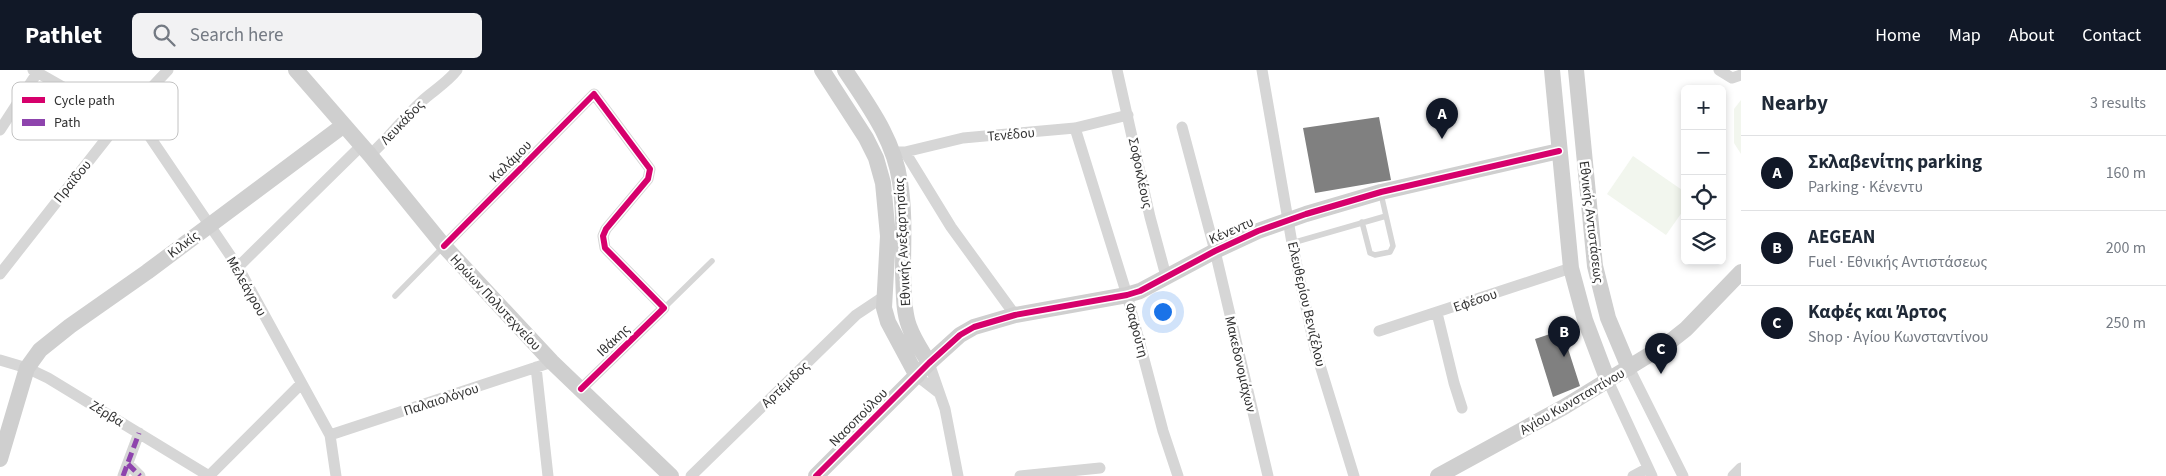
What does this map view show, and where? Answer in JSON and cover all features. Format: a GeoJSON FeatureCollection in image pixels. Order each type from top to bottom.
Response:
{"type":"FeatureCollection","features":[{"type":"Feature","properties":{"kind":"street","name":"Πραϊδου"},"geometry":{"type":"LineString","coordinates":[[157,82],[168,70]]}},
{"type":"Feature","properties":{"kind":"street","name":"Ηρώων Πολυτεχνείου"},"geometry":{"type":"LineString","coordinates":[[296,70],[366,150],[544,365],[581,389],[671,476]]}},
{"type":"Feature","properties":{"kind":"street","name":"Λευκάδος"},"geometry":{"type":"LineString","coordinates":[[238,268],[366,150],[391,135],[422,101],[443,86],[457,70]]}},
{"type":"Feature","properties":{"kind":"street"},"geometry":{"type":"LineString","coordinates":[[822,70],[866,138],[876,158],[883,183],[888,236],[883,297],[888,322],[917,376],[939,393]]}},
{"type":"Feature","properties":{"kind":"street","name":"Εθνικής Ανεξαρτησίας"},"geometry":{"type":"LineString","coordinates":[[845,70],[899,152],[906,312],[912,332],[929,363]]}},
{"type":"Feature","properties":{"kind":"street","name":"Σοφοκλέους"},"geometry":{"type":"LineString","coordinates":[[1117,70],[1150,217],[1166,276]]}},
{"type":"Feature","properties":{"kind":"street","name":"Ελευθερίου Βενιζέλου"},"geometry":{"type":"LineString","coordinates":[[1262,70],[1292,242],[1316,348],[1354,476]]}},
{"type":"Feature","properties":{"kind":"street","name":"Εθνικής Αντιστάσεως"},"geometry":{"type":"LineString","coordinates":[[1552,70],[1571,268],[1584,320],[1608,381],[1650,472]]}},
{"type":"Feature","properties":{"kind":"street","name":"Εθνικής Αντιστάσεως"},"geometry":{"type":"LineString","coordinates":[[1576,70],[1595,266],[1608,318],[1619,348],[1683,476]]}},
{"type":"Feature","properties":{"kind":"street"},"geometry":{"type":"LineString","coordinates":[[1719,70],[1736,77]]}},
{"type":"Feature","properties":{"kind":"street"},"geometry":{"type":"LineString","coordinates":[[29,82],[36,71],[55,82]]}},
{"type":"Feature","properties":{"kind":"street","name":"Καλάμου"},"geometry":{"type":"LineString","coordinates":[[444,246],[594,94],[650,169],[648,179],[606,229],[603,242],[605,248],[664,308]]}},
{"type":"Feature","properties":{"kind":"street"},"geometry":{"type":"LineString","coordinates":[[0,130],[12,110]]}},
{"type":"Feature","properties":{"kind":"street","name":"Τενέδου"},"geometry":{"type":"LineString","coordinates":[[899,152],[963,138],[1075,128],[1128,115]]}},
{"type":"Feature","properties":{"kind":"street","name":"Κιλκίς"},"geometry":{"type":"LineString","coordinates":[[27,368],[40,350],[70,326],[344,125]]}},
{"type":"Feature","properties":{"kind":"street","name":"Μακεδονομάχων"},"geometry":{"type":"LineString","coordinates":[[1182,127],[1215,251],[1268,476]]}},
{"type":"Feature","properties":{"kind":"street","name":"Φαφούτη"},"geometry":{"type":"LineString","coordinates":[[1075,128],[1127,295],[1163,431],[1178,476]]}},
{"type":"Feature","properties":{"kind":"street","name":"Πραϊδου"},"geometry":{"type":"LineString","coordinates":[[0,274],[105,140]]}},
{"type":"Feature","properties":{"kind":"street","name":"Μελεάγρου"},"geometry":{"type":"LineString","coordinates":[[153,140],[238,268],[330,435],[336,476]]}},
{"type":"Feature","properties":{"kind":"street","name":"Κένεντυ"},"geometry":{"type":"LineString","coordinates":[[929,363],[960,335],[974,327],[1015,315],[1127,295],[1215,251],[1289,220],[1381,192],[1559,151]]}},
{"type":"Feature","properties":{"kind":"street"},"geometry":{"type":"LineString","coordinates":[[899,152],[1015,315]]}},
{"type":"Feature","properties":{"kind":"street","name":"Εφέσου"},"geometry":{"type":"LineString","coordinates":[[1379,331],[1571,268]]}},
{"type":"Feature","properties":{"kind":"street","name":"Αγίου Κωνσταντίνου"},"geometry":{"type":"LineString","coordinates":[[1438,476],[1608,381],[1678,336],[1741,272]]}},
{"type":"Feature","properties":{"kind":"street","name":"Αρτέμιδος"},"geometry":{"type":"LineString","coordinates":[[691,476],[856,315],[883,297]]}},
{"type":"Feature","properties":{"kind":"street","name":"Ιθάκης"},"geometry":{"type":"LineString","coordinates":[[581,389],[664,308]]}},
{"type":"Feature","properties":{"kind":"street"},"geometry":{"type":"LineString","coordinates":[[1437,313],[1462,408]]}},
{"type":"Feature","properties":{"kind":"street","name":"Ζέρβα"},"geometry":{"type":"LineString","coordinates":[[0,360],[27,368],[209,476]]}},
{"type":"Feature","properties":{"kind":"street"},"geometry":{"type":"LineString","coordinates":[[929,363],[945,408],[958,476]]}},
{"type":"Feature","properties":{"kind":"street","name":"Νασοπούλου"},"geometry":{"type":"LineString","coordinates":[[816,476],[929,363]]}},
{"type":"Feature","properties":{"kind":"street"},"geometry":{"type":"LineString","coordinates":[[544,365],[548,476]]}},
{"type":"Feature","properties":{"kind":"street","name":"Παλαιολόγου"},"geometry":{"type":"LineString","coordinates":[[330,435],[544,365]]}},
{"type":"Feature","properties":{"kind":"street"},"geometry":{"type":"LineString","coordinates":[[0,459],[27,368]]}},
{"type":"Feature","properties":{"kind":"street"},"geometry":{"type":"LineString","coordinates":[[209,476],[301,384]]}},
{"type":"Feature","properties":{"kind":"street"},"geometry":{"type":"LineString","coordinates":[[123,476],[139,433]]}},
{"type":"Feature","properties":{"kind":"street"},"geometry":{"type":"LineString","coordinates":[[128,464],[140,476]]}},
{"type":"Feature","properties":{"kind":"street"},"geometry":{"type":"LineString","coordinates":[[1020,476],[1100,468]]}},
{"type":"Feature","properties":{"kind":"street"},"geometry":{"type":"LineString","coordinates":[[1733,476],[1741,468]]}},
{"type":"Feature","properties":{"kind":"street"},"geometry":{"type":"LineString","coordinates":[[1634,476],[1650,472]]}},
{"type":"Feature","properties":{"kind":"lane"},"geometry":{"type":"LineString","coordinates":[[1362,222],[1370,253],[1375,255],[1390,252],[1392,246],[1381,192]]}},
{"type":"Feature","properties":{"kind":"lane"},"geometry":{"type":"LineString","coordinates":[[1292,242],[1386,216]]}},
{"type":"Feature","properties":{"kind":"lane"},"geometry":{"type":"LineString","coordinates":[[396,296],[444,246]]}},
{"type":"Feature","properties":{"kind":"lane","name":"Ιθάκης"},"geometry":{"type":"LineString","coordinates":[[664,308],[712,261]]}},
{"type":"Feature","properties":{"kind":"shaded area"},"geometry":{"type":"Polygon","coordinates":[[[1741,100],[1741,154],[1734,143],[1734,109],[1741,100]]]}},
{"type":"Feature","properties":{"kind":"shaded area"},"geometry":{"type":"Polygon","coordinates":[[[1633,156],[1681,189],[1681,214],[1666,235],[1607,194],[1633,156]]]}},
{"type":"Feature","properties":{"kind":"building"},"geometry":{"type":"Polygon","coordinates":[[[1379,117],[1391,180],[1315,193],[1303,128],[1379,117]]]}},
{"type":"Feature","properties":{"kind":"building"},"geometry":{"type":"Polygon","coordinates":[[[1562,330],[1580,386],[1553,397],[1535,339],[1562,330]]]}},
{"type":"Feature","properties":{"kind":"marked path"},"geometry":{"type":"LineString","coordinates":[[123,476],[139,433]]}},
{"type":"Feature","properties":{"kind":"marked path"},"geometry":{"type":"LineString","coordinates":[[128,464],[140,476]]}},
{"type":"Feature","properties":{"kind":"cycle path"},"geometry":{"type":"LineString","coordinates":[[444,246],[594,94],[650,169],[648,179],[606,229],[603,236],[605,248],[664,308],[581,389]]}},
{"type":"Feature","properties":{"kind":"cycle path"},"geometry":{"type":"LineString","coordinates":[[816,476],[929,363],[960,335],[974,327],[1015,315],[1127,295],[1140,291],[1215,251],[1258,231],[1306,214],[1381,192],[1559,151]]}},
{"type":"Feature","properties":{"kind":"place","name":"Σκλαβενίτης parking"},"geometry":{"type":"Point","coordinates":[1442,139]}},
{"type":"Feature","properties":{"kind":"place","name":"AEGEAN"},"geometry":{"type":"Point","coordinates":[1564,357]}},
{"type":"Feature","properties":{"kind":"place","name":"Καφές και Άρτος"},"geometry":{"type":"Point","coordinates":[1661,374]}}]}
